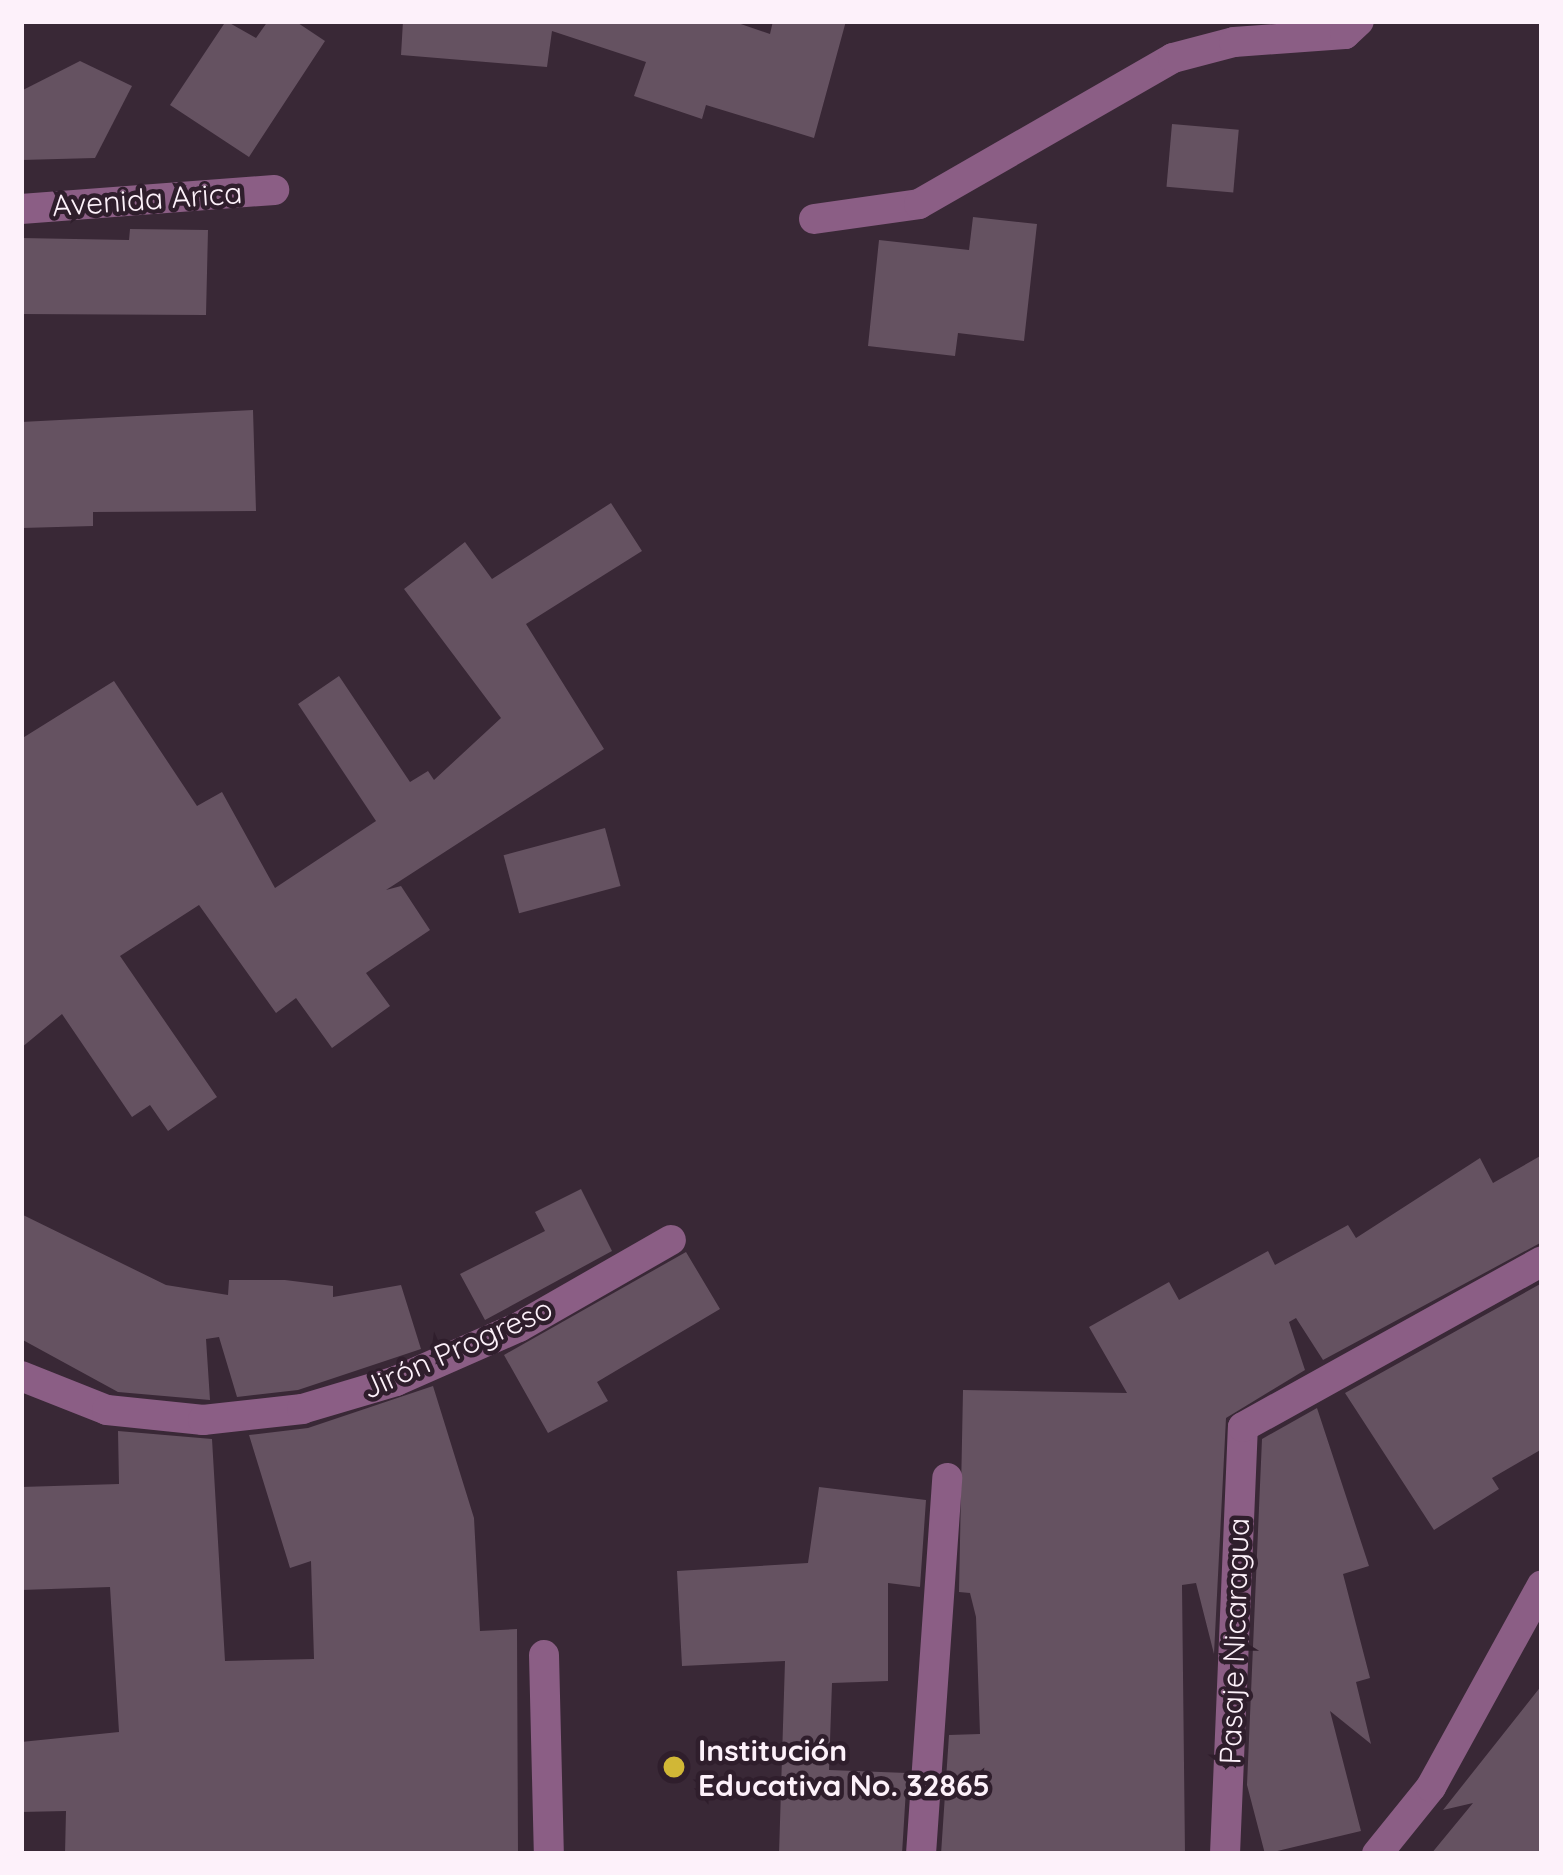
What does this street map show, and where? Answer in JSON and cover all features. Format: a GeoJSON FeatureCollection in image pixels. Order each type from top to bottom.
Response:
{"type":"FeatureCollection","features":[{"type":"Feature","properties":{"kind":"street"},"geometry":{"type":"LineString","coordinates":[[814,218],[919,204],[1173,58],[1234,42],[1345,34],[1359,21]]}},
{"type":"Feature","properties":{"kind":"street","name":"Avenida Arica"},"geometry":{"type":"LineString","coordinates":[[21,209],[274,190]]}},
{"type":"Feature","properties":{"kind":"street","name":"Jirón Progreso"},"geometry":{"type":"LineString","coordinates":[[21,1376],[107,1410],[203,1420],[302,1409],[396,1382],[519,1327],[671,1240]]}},
{"type":"Feature","properties":{"kind":"street","name":"Pasaje Nicaragua"},"geometry":{"type":"LineString","coordinates":[[1225,1854],[1243,1427],[1542,1261]]}},
{"type":"Feature","properties":{"kind":"street"},"geometry":{"type":"LineString","coordinates":[[921,1854],[947,1478]]}},
{"type":"Feature","properties":{"kind":"street"},"geometry":{"type":"LineString","coordinates":[[1377,1854],[1431,1787],[1542,1585]]}},
{"type":"Feature","properties":{"kind":"street"},"geometry":{"type":"LineString","coordinates":[[544,1655],[549,1854]]}},
{"type":"Feature","properties":{"kind":"building"},"geometry":{"type":"Polygon","coordinates":[[[226,21],[256,38],[268,21],[295,21],[325,41],[249,157],[170,105],[226,21]]]}},
{"type":"Feature","properties":{"kind":"building"},"geometry":{"type":"Polygon","coordinates":[[[403,21],[732,21],[770,34],[773,21],[846,21],[814,138],[706,105],[702,119],[634,96],[646,62],[552,31],[547,67],[401,55],[403,21]]]}},
{"type":"Feature","properties":{"kind":"building"},"geometry":{"type":"Polygon","coordinates":[[[80,61],[132,86],[95,158],[21,160],[21,91],[80,61]]]}},
{"type":"Feature","properties":{"kind":"building"},"geometry":{"type":"Polygon","coordinates":[[[1172,124],[1239,130],[1233,193],[1167,187],[1172,124]]]}},
{"type":"Feature","properties":{"kind":"building"},"geometry":{"type":"Polygon","coordinates":[[[973,217],[1037,224],[1024,341],[958,333],[955,356],[868,346],[879,240],[969,250],[973,217]]]}},
{"type":"Feature","properties":{"kind":"building"},"geometry":{"type":"Polygon","coordinates":[[[130,229],[208,230],[206,315],[21,314],[21,238],[129,240],[130,229]]]}},
{"type":"Feature","properties":{"kind":"building"},"geometry":{"type":"Polygon","coordinates":[[[253,410],[256,511],[93,512],[93,526],[22,528],[21,422],[253,410]]]}},
{"type":"Feature","properties":{"kind":"building"},"geometry":{"type":"Polygon","coordinates":[[[611,503],[642,551],[526,624],[604,749],[386,890],[401,886],[430,930],[366,973],[390,1006],[332,1048],[296,998],[276,1013],[199,905],[120,956],[217,1097],[168,1131],[150,1105],[132,1117],[62,1014],[21,1048],[21,739],[114,681],[197,806],[222,792],[275,888],[376,821],[298,704],[339,676],[410,782],[428,771],[434,780],[501,718],[404,589],[465,542],[492,579],[611,503]]]}},
{"type":"Feature","properties":{"kind":"building"},"geometry":{"type":"Polygon","coordinates":[[[605,828],[621,886],[519,913],[504,855],[605,828]]]}},
{"type":"Feature","properties":{"kind":"building"},"geometry":{"type":"Polygon","coordinates":[[[1542,1155],[1542,1242],[1323,1360],[1296,1318],[1289,1322],[1305,1370],[1226,1418],[1214,1654],[1196,1583],[1182,1585],[1185,1854],[941,1854],[949,1735],[980,1734],[976,1617],[970,1593],[959,1592],[963,1390],[1127,1393],[1089,1327],[1169,1282],[1179,1300],[1268,1251],[1275,1265],[1348,1225],[1356,1238],[1480,1158],[1493,1183],[1542,1155]]]}},
{"type":"Feature","properties":{"kind":"building"},"geometry":{"type":"Polygon","coordinates":[[[581,1189],[612,1251],[485,1320],[460,1274],[545,1231],[535,1212],[581,1189]]]}},
{"type":"Feature","properties":{"kind":"building"},"geometry":{"type":"Polygon","coordinates":[[[21,1214],[166,1285],[228,1295],[229,1280],[285,1280],[333,1286],[333,1297],[401,1285],[421,1349],[298,1390],[237,1397],[219,1337],[206,1339],[210,1400],[118,1392],[21,1339],[21,1214]]]}},
{"type":"Feature","properties":{"kind":"building"},"geometry":{"type":"Polygon","coordinates":[[[686,1252],[720,1309],[597,1382],[608,1401],[548,1433],[504,1355],[686,1252]]]}},
{"type":"Feature","properties":{"kind":"building"},"geometry":{"type":"Polygon","coordinates":[[[1542,1283],[1542,1449],[1492,1478],[1499,1489],[1434,1530],[1345,1393],[1542,1283]]]}},
{"type":"Feature","properties":{"kind":"building"},"geometry":{"type":"Polygon","coordinates":[[[433,1386],[474,1518],[480,1631],[517,1629],[518,1854],[65,1854],[66,1811],[21,1812],[21,1742],[119,1732],[110,1587],[21,1590],[21,1487],[119,1484],[118,1431],[212,1439],[225,1661],[314,1659],[311,1561],[290,1568],[249,1435],[308,1428],[433,1386]]]}},
{"type":"Feature","properties":{"kind":"building"},"geometry":{"type":"Polygon","coordinates":[[[1317,1408],[1369,1566],[1343,1574],[1370,1678],[1356,1682],[1371,1744],[1330,1711],[1361,1831],[1265,1854],[1247,1785],[1262,1439],[1317,1408]]]}},
{"type":"Feature","properties":{"kind":"building"},"geometry":{"type":"Polygon","coordinates":[[[819,1487],[926,1500],[920,1587],[888,1583],[888,1681],[832,1683],[829,1770],[907,1773],[902,1854],[779,1854],[785,1661],[682,1666],[677,1571],[808,1563],[819,1487]]]}},
{"type":"Feature","properties":{"kind":"building"},"geometry":{"type":"Polygon","coordinates":[[[1542,1685],[1542,1854],[1431,1854],[1473,1803],[1443,1810],[1542,1685]]]}},
{"type":"Feature","properties":{"kind":"place","name":"Institución Educativa No. 32865"},"geometry":{"type":"Point","coordinates":[674,1767]}}]}
